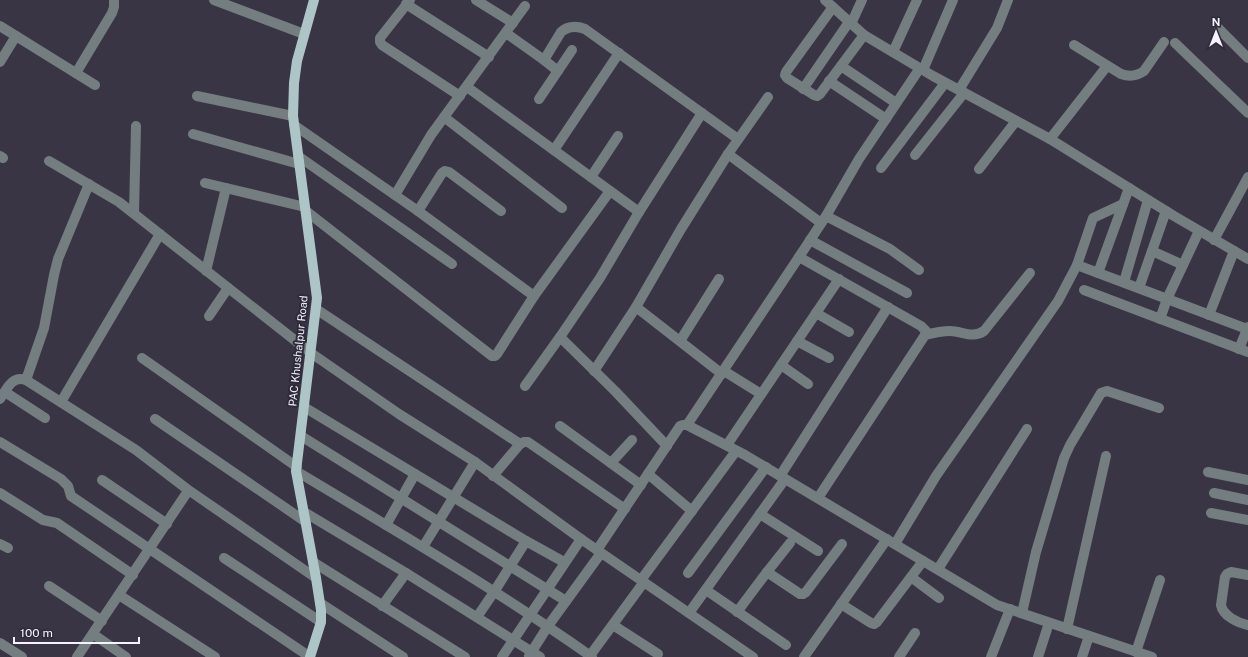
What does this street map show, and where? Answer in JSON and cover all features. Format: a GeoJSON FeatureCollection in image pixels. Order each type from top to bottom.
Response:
{"type":"FeatureCollection","features":[{"type":"Feature","properties":{"kind":"main road","name":"PAC Khushalpur Road"},"geometry":{"type":"LineString","coordinates":[[310,657],[321,622],[320,603],[297,469],[317,298],[294,120],[294,83],[297,61],[314,0]]}},
{"type":"Feature","properties":{"kind":"street"},"geometry":{"type":"LineString","coordinates":[[76,73],[112,13],[114,0]]}},
{"type":"Feature","properties":{"kind":"street"},"geometry":{"type":"LineString","coordinates":[[214,0],[304,34]]}},
{"type":"Feature","properties":{"kind":"street"},"geometry":{"type":"LineString","coordinates":[[476,0],[513,23]]}},
{"type":"Feature","properties":{"kind":"street"},"geometry":{"type":"LineString","coordinates":[[825,0],[864,35],[945,83],[1050,139],[1166,211],[1248,259]]}},
{"type":"Feature","properties":{"kind":"street"},"geometry":{"type":"LineString","coordinates":[[803,89],[850,23],[862,0]]}},
{"type":"Feature","properties":{"kind":"street"},"geometry":{"type":"LineString","coordinates":[[893,52],[917,0]]}},
{"type":"Feature","properties":{"kind":"street"},"geometry":{"type":"LineString","coordinates":[[687,425],[810,240],[859,159],[896,103],[921,69],[953,0]]}},
{"type":"Feature","properties":{"kind":"street"},"geometry":{"type":"LineString","coordinates":[[914,154],[961,91],[997,28],[1008,0]]}},
{"type":"Feature","properties":{"kind":"street"},"geometry":{"type":"LineString","coordinates":[[460,96],[382,45],[380,38],[408,2],[489,57]]}},
{"type":"Feature","properties":{"kind":"street"},"geometry":{"type":"LineString","coordinates":[[395,195],[431,135],[525,6]]}},
{"type":"Feature","properties":{"kind":"street"},"geometry":{"type":"LineString","coordinates":[[833,8],[786,72],[785,75],[787,78],[814,96],[817,96],[864,35]]}},
{"type":"Feature","properties":{"kind":"street"},"geometry":{"type":"LineString","coordinates":[[0,26],[95,85]]}},
{"type":"Feature","properties":{"kind":"street"},"geometry":{"type":"LineString","coordinates":[[544,60],[561,32],[565,29],[575,27],[585,29],[738,139]]}},
{"type":"Feature","properties":{"kind":"street"},"geometry":{"type":"LineString","coordinates":[[1219,30],[1248,58]]}},
{"type":"Feature","properties":{"kind":"street"},"geometry":{"type":"LineString","coordinates":[[506,33],[558,71]]}},
{"type":"Feature","properties":{"kind":"street"},"geometry":{"type":"LineString","coordinates":[[0,62],[16,36]]}},
{"type":"Feature","properties":{"kind":"street"},"geometry":{"type":"LineString","coordinates":[[1074,45],[1125,76],[1140,74],[1144,71],[1164,42]]}},
{"type":"Feature","properties":{"kind":"street"},"geometry":{"type":"LineString","coordinates":[[1175,44],[1248,113]]}},
{"type":"Feature","properties":{"kind":"street"},"geometry":{"type":"LineString","coordinates":[[539,99],[572,50]]}},
{"type":"Feature","properties":{"kind":"street"},"geometry":{"type":"LineString","coordinates":[[554,150],[619,53]]}},
{"type":"Feature","properties":{"kind":"street"},"geometry":{"type":"LineString","coordinates":[[841,66],[896,103]]}},
{"type":"Feature","properties":{"kind":"street"},"geometry":{"type":"LineString","coordinates":[[1050,139],[1107,66]]}},
{"type":"Feature","properties":{"kind":"street"},"geometry":{"type":"LineString","coordinates":[[829,81],[886,119]]}},
{"type":"Feature","properties":{"kind":"street"},"geometry":{"type":"LineString","coordinates":[[881,168],[945,83]]}},
{"type":"Feature","properties":{"kind":"street"},"geometry":{"type":"LineString","coordinates":[[467,87],[639,212]]}},
{"type":"Feature","properties":{"kind":"street"},"geometry":{"type":"LineString","coordinates":[[197,96],[294,120],[534,296]]}},
{"type":"Feature","properties":{"kind":"street"},"geometry":{"type":"LineString","coordinates":[[594,371],[636,307],[681,229],[728,154],[768,97]]}},
{"type":"Feature","properties":{"kind":"street"},"geometry":{"type":"LineString","coordinates":[[525,386],[600,278],[639,212],[702,113]]}},
{"type":"Feature","properties":{"kind":"street"},"geometry":{"type":"LineString","coordinates":[[444,117],[562,208]]}},
{"type":"Feature","properties":{"kind":"street"},"geometry":{"type":"LineString","coordinates":[[979,169],[1016,121]]}},
{"type":"Feature","properties":{"kind":"street"},"geometry":{"type":"LineString","coordinates":[[134,213],[136,126]]}},
{"type":"Feature","properties":{"kind":"street"},"geometry":{"type":"LineString","coordinates":[[193,134],[299,160],[452,264]]}},
{"type":"Feature","properties":{"kind":"street"},"geometry":{"type":"LineString","coordinates":[[591,177],[618,136]]}},
{"type":"Feature","properties":{"kind":"street"},"geometry":{"type":"LineString","coordinates":[[728,154],[826,215],[890,249],[919,270]]}},
{"type":"Feature","properties":{"kind":"street"},"geometry":{"type":"LineString","coordinates":[[49,161],[119,202],[311,353],[399,414],[474,462],[599,552],[753,657]]}},
{"type":"Feature","properties":{"kind":"street"},"geometry":{"type":"LineString","coordinates":[[418,211],[442,173],[445,171],[449,172],[501,211]]}},
{"type":"Feature","properties":{"kind":"street"},"geometry":{"type":"LineString","coordinates":[[1214,240],[1248,177]]}},
{"type":"Feature","properties":{"kind":"street"},"geometry":{"type":"LineString","coordinates":[[205,183],[305,209],[492,356],[497,354],[534,296],[610,192]]}},
{"type":"Feature","properties":{"kind":"street"},"geometry":{"type":"LineString","coordinates":[[26,380],[44,328],[58,259],[89,184]]}},
{"type":"Feature","properties":{"kind":"street"},"geometry":{"type":"LineString","coordinates":[[206,271],[226,188]]}},
{"type":"Feature","properties":{"kind":"street"},"geometry":{"type":"LineString","coordinates":[[1098,272],[1129,188]]}},
{"type":"Feature","properties":{"kind":"street"},"geometry":{"type":"LineString","coordinates":[[1124,282],[1148,200]]}},
{"type":"Feature","properties":{"kind":"street"},"geometry":{"type":"LineString","coordinates":[[804,657],[841,604],[891,541],[1056,305],[1077,265],[1093,218],[1123,204]]}},
{"type":"Feature","properties":{"kind":"street"},"geometry":{"type":"LineString","coordinates":[[1139,288],[1166,211]]}},
{"type":"Feature","properties":{"kind":"street"},"geometry":{"type":"LineString","coordinates":[[1160,319],[1199,231]]}},
{"type":"Feature","properties":{"kind":"street"},"geometry":{"type":"LineString","coordinates":[[61,402],[160,234]]}},
{"type":"Feature","properties":{"kind":"street"},"geometry":{"type":"LineString","coordinates":[[810,240],[907,293]]}},
{"type":"Feature","properties":{"kind":"street"},"geometry":{"type":"LineString","coordinates":[[1152,251],[1183,265]]}},
{"type":"Feature","properties":{"kind":"street"},"geometry":{"type":"LineString","coordinates":[[1209,315],[1234,251]]}},
{"type":"Feature","properties":{"kind":"street"},"geometry":{"type":"LineString","coordinates":[[799,257],[921,326],[926,331],[925,335],[818,498]]}},
{"type":"Feature","properties":{"kind":"street"},"geometry":{"type":"LineString","coordinates":[[1077,265],[1209,315],[1248,328],[1244,350],[1084,290]]}},
{"type":"Feature","properties":{"kind":"street"},"geometry":{"type":"LineString","coordinates":[[925,335],[951,331],[968,335],[979,334],[984,331],[1030,274]]}},
{"type":"Feature","properties":{"kind":"street"},"geometry":{"type":"LineString","coordinates":[[680,341],[719,279]]}},
{"type":"Feature","properties":{"kind":"street"},"geometry":{"type":"LineString","coordinates":[[727,445],[839,279]]}},
{"type":"Feature","properties":{"kind":"street"},"geometry":{"type":"LineString","coordinates":[[210,316],[228,288]]}},
{"type":"Feature","properties":{"kind":"street"},"geometry":{"type":"LineString","coordinates":[[636,307],[723,372],[761,394]]}},
{"type":"Feature","properties":{"kind":"street"},"geometry":{"type":"LineString","coordinates":[[689,614],[760,514],[888,307]]}},
{"type":"Feature","properties":{"kind":"street"},"geometry":{"type":"LineString","coordinates":[[316,309],[520,444]]}},
{"type":"Feature","properties":{"kind":"street"},"geometry":{"type":"LineString","coordinates":[[816,313],[849,332]]}},
{"type":"Feature","properties":{"kind":"street"},"geometry":{"type":"LineString","coordinates":[[560,337],[667,446]]}},
{"type":"Feature","properties":{"kind":"street"},"geometry":{"type":"LineString","coordinates":[[797,341],[829,358]]}},
{"type":"Feature","properties":{"kind":"street"},"geometry":{"type":"LineString","coordinates":[[142,358],[297,469],[548,626],[591,657],[642,581],[736,450]]}},
{"type":"Feature","properties":{"kind":"street"},"geometry":{"type":"LineString","coordinates":[[781,366],[808,384]]}},
{"type":"Feature","properties":{"kind":"street"},"geometry":{"type":"LineString","coordinates":[[46,418],[2,395],[16,379],[21,378],[26,380],[136,450],[188,490],[316,578]]}},
{"type":"Feature","properties":{"kind":"street"},"geometry":{"type":"LineString","coordinates":[[1022,613],[1036,552],[1064,458],[1070,445],[1102,393],[1107,391],[1159,408]]}},
{"type":"Feature","properties":{"kind":"street"},"geometry":{"type":"LineString","coordinates":[[304,407],[526,541],[564,562]]}},
{"type":"Feature","properties":{"kind":"street"},"geometry":{"type":"LineString","coordinates":[[155,419],[305,517],[406,573],[477,616],[534,655],[548,626],[599,552],[625,509],[682,424],[687,425],[727,445],[766,467],[997,605],[1152,657]]}},
{"type":"Feature","properties":{"kind":"street"},"geometry":{"type":"LineString","coordinates":[[560,426],[641,485]]}},
{"type":"Feature","properties":{"kind":"street"},"geometry":{"type":"LineString","coordinates":[[938,569],[1027,428]]}},
{"type":"Feature","properties":{"kind":"street"},"geometry":{"type":"LineString","coordinates":[[301,436],[566,601]]}},
{"type":"Feature","properties":{"kind":"street"},"geometry":{"type":"LineString","coordinates":[[611,463],[632,440]]}},
{"type":"Feature","properties":{"kind":"street"},"geometry":{"type":"LineString","coordinates":[[0,442],[61,479],[68,486],[71,496],[310,657]]}},
{"type":"Feature","properties":{"kind":"street"},"geometry":{"type":"LineString","coordinates":[[493,476],[520,444],[528,442],[625,509]]}},
{"type":"Feature","properties":{"kind":"street"},"geometry":{"type":"LineString","coordinates":[[1066,629],[1106,456]]}},
{"type":"Feature","properties":{"kind":"street"},"geometry":{"type":"LineString","coordinates":[[423,547],[474,462]]}},
{"type":"Feature","properties":{"kind":"street"},"geometry":{"type":"LineString","coordinates":[[688,572],[766,467]]}},
{"type":"Feature","properties":{"kind":"street"},"geometry":{"type":"LineString","coordinates":[[1208,472],[1248,480]]}},
{"type":"Feature","properties":{"kind":"street"},"geometry":{"type":"LineString","coordinates":[[386,525],[415,474]]}},
{"type":"Feature","properties":{"kind":"street"},"geometry":{"type":"LineString","coordinates":[[648,474],[692,511]]}},
{"type":"Feature","properties":{"kind":"street"},"geometry":{"type":"LineString","coordinates":[[102,480],[167,524]]}},
{"type":"Feature","properties":{"kind":"street"},"geometry":{"type":"LineString","coordinates":[[77,657],[167,524],[188,490]]}},
{"type":"Feature","properties":{"kind":"street"},"geometry":{"type":"LineString","coordinates":[[0,493],[43,520],[57,523],[133,575]]}},
{"type":"Feature","properties":{"kind":"street"},"geometry":{"type":"LineString","coordinates":[[1214,493],[1248,500]]}},
{"type":"Feature","properties":{"kind":"street"},"geometry":{"type":"LineString","coordinates":[[1211,513],[1248,520]]}},
{"type":"Feature","properties":{"kind":"street"},"geometry":{"type":"LineString","coordinates":[[760,514],[818,551]]}},
{"type":"Feature","properties":{"kind":"street"},"geometry":{"type":"LineString","coordinates":[[502,657],[581,538]]}},
{"type":"Feature","properties":{"kind":"street"},"geometry":{"type":"LineString","coordinates":[[477,616],[526,541]]}},
{"type":"Feature","properties":{"kind":"street"},"geometry":{"type":"LineString","coordinates":[[737,612],[790,544]]}},
{"type":"Feature","properties":{"kind":"street"},"geometry":{"type":"LineString","coordinates":[[767,572],[800,594],[803,594],[842,544]]}},
{"type":"Feature","properties":{"kind":"street"},"geometry":{"type":"LineString","coordinates":[[224,558],[321,622]]}},
{"type":"Feature","properties":{"kind":"street"},"geometry":{"type":"LineString","coordinates":[[841,604],[874,624],[923,560]]}},
{"type":"Feature","properties":{"kind":"street"},"geometry":{"type":"LineString","coordinates":[[313,562],[465,657]]}},
{"type":"Feature","properties":{"kind":"street"},"geometry":{"type":"LineString","coordinates":[[1248,575],[1231,572],[1227,574],[1225,577],[1221,605],[1225,614],[1248,625]]}},
{"type":"Feature","properties":{"kind":"street"},"geometry":{"type":"LineString","coordinates":[[382,606],[406,573]]}},
{"type":"Feature","properties":{"kind":"street"},"geometry":{"type":"LineString","coordinates":[[911,577],[938,598]]}},
{"type":"Feature","properties":{"kind":"street"},"geometry":{"type":"LineString","coordinates":[[1136,652],[1160,580]]}},
{"type":"Feature","properties":{"kind":"street"},"geometry":{"type":"LineString","coordinates":[[49,586],[102,620]]}},
{"type":"Feature","properties":{"kind":"street"},"geometry":{"type":"LineString","coordinates":[[706,590],[786,645]]}},
{"type":"Feature","properties":{"kind":"street"},"geometry":{"type":"LineString","coordinates":[[119,595],[215,657]]}},
{"type":"Feature","properties":{"kind":"street"},"geometry":{"type":"LineString","coordinates":[[320,603],[403,657]]}},
{"type":"Feature","properties":{"kind":"street"},"geometry":{"type":"LineString","coordinates":[[991,657],[1010,609]]}},
{"type":"Feature","properties":{"kind":"street"},"geometry":{"type":"LineString","coordinates":[[1038,657],[1049,623]]}},
{"type":"Feature","properties":{"kind":"street"},"geometry":{"type":"LineString","coordinates":[[613,624],[658,654]]}},
{"type":"Feature","properties":{"kind":"street"},"geometry":{"type":"LineString","coordinates":[[900,657],[915,633]]}},
{"type":"Feature","properties":{"kind":"street"},"geometry":{"type":"LineString","coordinates":[[93,634],[126,657]]}},
{"type":"Feature","properties":{"kind":"street"},"geometry":{"type":"LineString","coordinates":[[1082,657],[1089,636]]}},
{"type":"Feature","properties":{"kind":"street"},"geometry":{"type":"LineString","coordinates":[[0,643],[22,657]]}}]}
